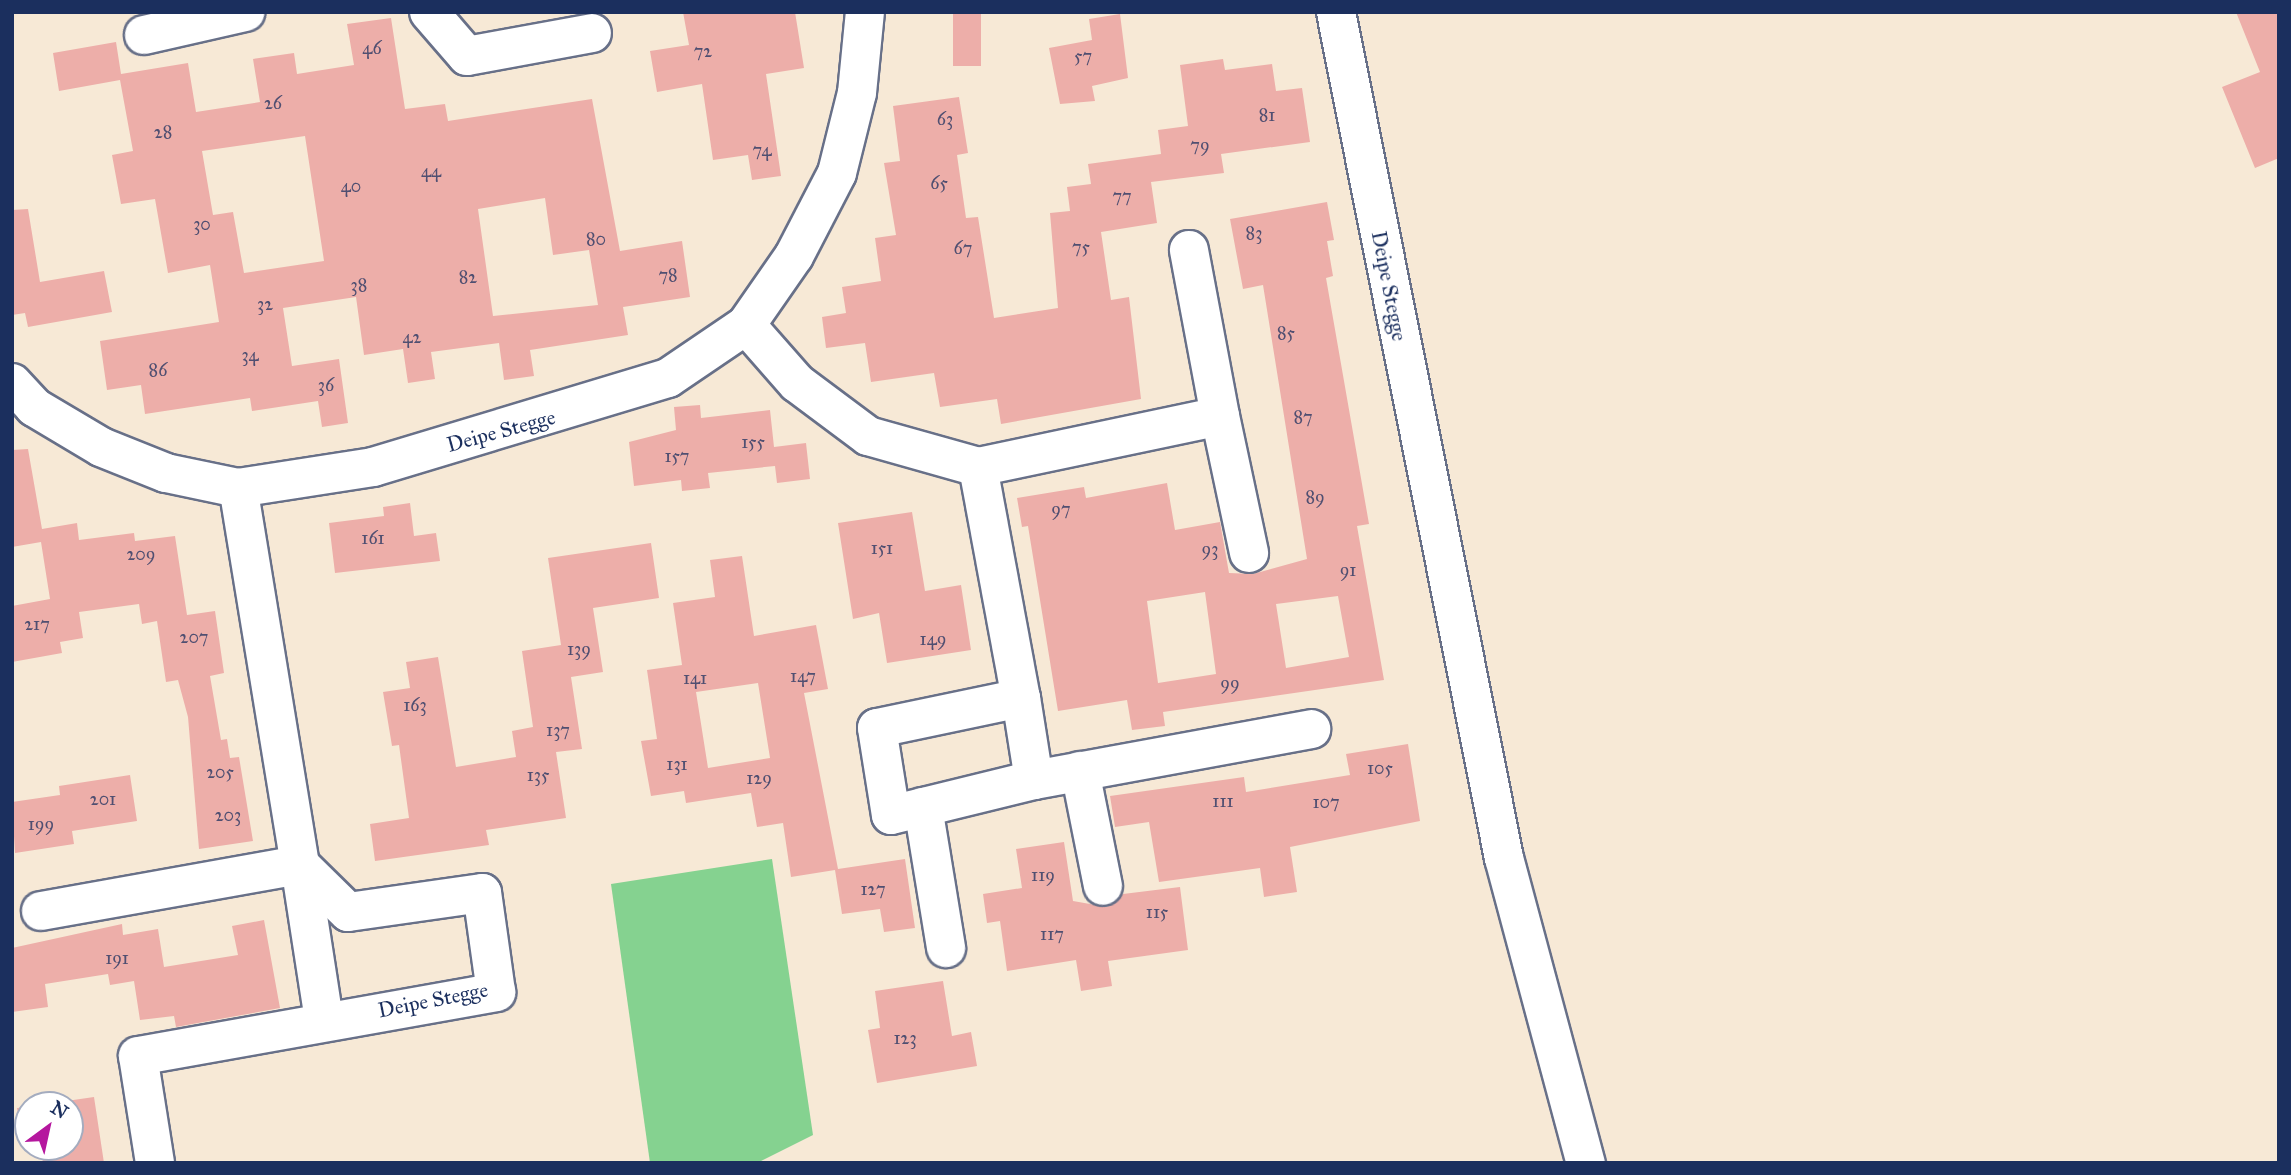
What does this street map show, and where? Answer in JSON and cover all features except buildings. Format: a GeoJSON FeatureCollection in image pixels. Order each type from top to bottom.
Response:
{"type":"FeatureCollection","features":[{"type":"Feature","properties":{"kind":"street"},"geometry":{"type":"LineString","coordinates":[[144,35],[245,12]]}},
{"type":"Feature","properties":{"kind":"street"},"geometry":{"type":"LineString","coordinates":[[429,12],[467,56],[592,33]]}},
{"type":"Feature","properties":{"kind":"street","name":"Deipe Stegge"},"geometry":{"type":"LineString","coordinates":[[12,383],[34,407],[101,447],[166,473],[237,488],[373,467],[563,414],[668,379],[746,325],[794,256],[837,173],[857,93],[865,12]]}},
{"type":"Feature","properties":{"kind":"street","name":"Deipe Stegge"},"geometry":{"type":"LineString","coordinates":[[1336,12],[1504,858],[1586,1163]]}},
{"type":"Feature","properties":{"kind":"street"},"geometry":{"type":"LineString","coordinates":[[1189,250],[1249,553]]}},
{"type":"Feature","properties":{"kind":"street"},"geometry":{"type":"LineString","coordinates":[[746,325],[797,383],[868,436],[978,467],[1220,416]]}},
{"type":"Feature","properties":{"kind":"street"},"geometry":{"type":"LineString","coordinates":[[978,467],[1034,780]]}},
{"type":"Feature","properties":{"kind":"street"},"geometry":{"type":"LineString","coordinates":[[237,488],[324,1020]]}},
{"type":"Feature","properties":{"kind":"street"},"geometry":{"type":"LineString","coordinates":[[1021,698],[877,728],[891,815],[1034,780],[1311,729]]}},
{"type":"Feature","properties":{"kind":"street"},"geometry":{"type":"LineString","coordinates":[[1080,771],[1103,886]]}},
{"type":"Feature","properties":{"kind":"street"},"geometry":{"type":"LineString","coordinates":[[923,807],[946,948]]}},
{"type":"Feature","properties":{"kind":"street"},"geometry":{"type":"LineString","coordinates":[[41,911],[300,865]]}},
{"type":"Feature","properties":{"kind":"street","name":"Deipe Stegge"},"geometry":{"type":"LineString","coordinates":[[155,1163],[138,1056],[324,1020],[496,992],[482,893],[348,912],[300,865]]}},
{"type":"Feature","properties":{"kind":"green space"},"geometry":{"type":"Polygon","coordinates":[[[772,859],[813,1135],[757,1163],[650,1163],[611,884],[772,859]]]}}]}
